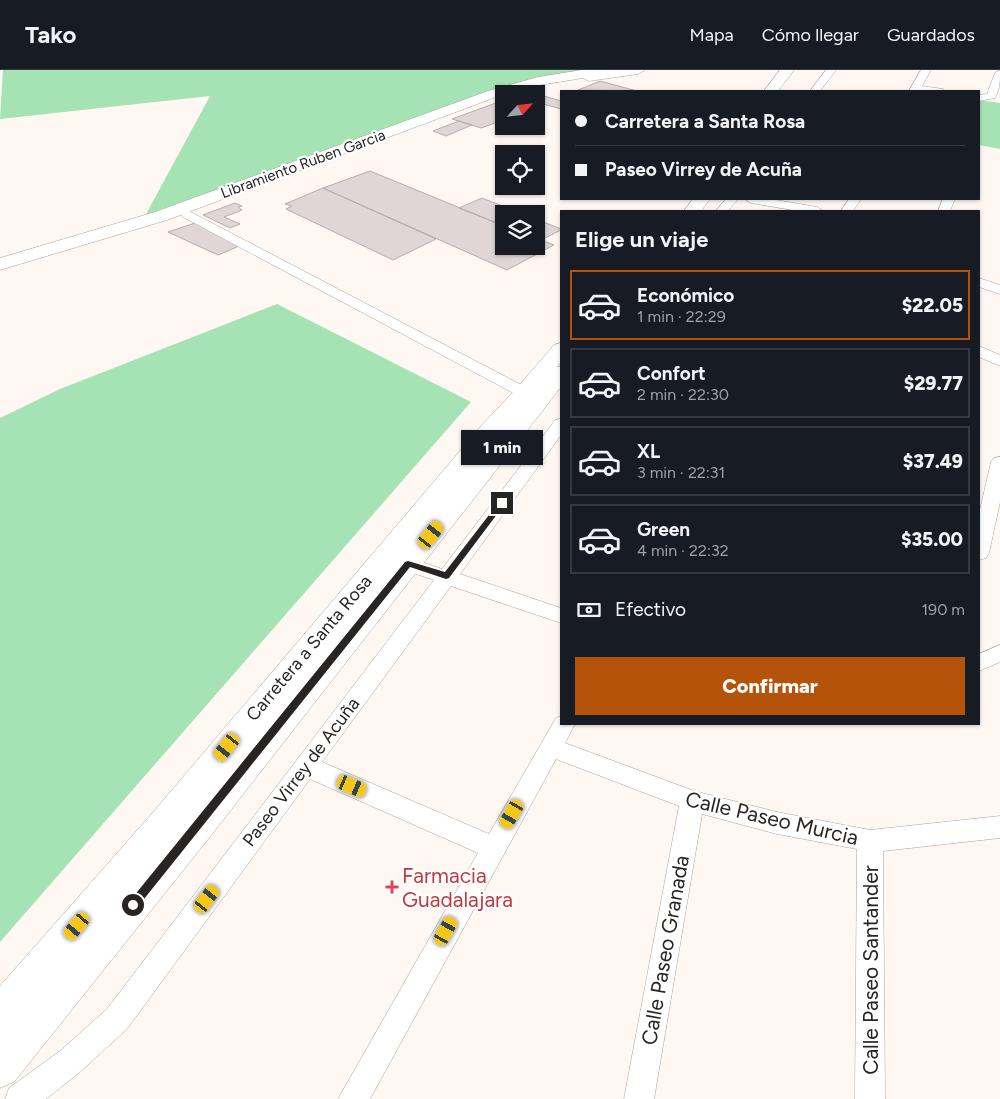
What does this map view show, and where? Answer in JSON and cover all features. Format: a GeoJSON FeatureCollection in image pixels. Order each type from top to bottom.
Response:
{"type":"FeatureCollection","features":[{"type":"Feature","properties":{"kind":"street","name":"Libramiento Ruben Garcia"},"geometry":{"type":"LineString","coordinates":[[0,264],[161,216],[493,94],[538,82],[607,70]]}},
{"type":"Feature","properties":{"kind":"street"},"geometry":{"type":"LineString","coordinates":[[545,86],[563,81],[638,70]]}},
{"type":"Feature","properties":{"kind":"street"},"geometry":{"type":"LineString","coordinates":[[772,90],[787,70]]}},
{"type":"Feature","properties":{"kind":"street"},"geometry":{"type":"LineString","coordinates":[[816,90],[831,70]]}},
{"type":"Feature","properties":{"kind":"street"},"geometry":{"type":"LineString","coordinates":[[916,89],[926,70]]}},
{"type":"Feature","properties":{"kind":"street"},"geometry":{"type":"LineString","coordinates":[[980,98],[991,96],[1000,73]]}},
{"type":"Feature","properties":{"kind":"street","name":"Libramiento Ruben Garcia"},"geometry":{"type":"LineString","coordinates":[[0,272],[187,214],[495,99]]}},
{"type":"Feature","properties":{"kind":"street"},"geometry":{"type":"LineString","coordinates":[[693,210],[701,200]]}},
{"type":"Feature","properties":{"kind":"street"},"geometry":{"type":"LineString","coordinates":[[723,210],[731,200]]}},
{"type":"Feature","properties":{"kind":"street"},"geometry":{"type":"LineString","coordinates":[[757,200],[812,210]]}},
{"type":"Feature","properties":{"kind":"street"},"geometry":{"type":"LineString","coordinates":[[187,214],[265,254],[373,315],[525,393]]}},
{"type":"Feature","properties":{"kind":"street"},"geometry":{"type":"LineString","coordinates":[[980,282],[1000,290]]}},
{"type":"Feature","properties":{"kind":"street","name":"Carretera a Santa Rosa"},"geometry":{"type":"LineString","coordinates":[[0,1068],[396,560],[490,430],[525,393],[560,350]]}},
{"type":"Feature","properties":{"kind":"street"},"geometry":{"type":"LineString","coordinates":[[980,351],[1000,360]]}},
{"type":"Feature","properties":{"kind":"street","name":"Carretera a Santa Rosa"},"geometry":{"type":"LineString","coordinates":[[0,1016],[167,820],[396,560],[511,436],[560,374]]}},
{"type":"Feature","properties":{"kind":"street","name":"Paseo Virrey de Acuña"},"geometry":{"type":"LineString","coordinates":[[20,1099],[46,1082],[117,1019],[560,425]]}},
{"type":"Feature","properties":{"kind":"street"},"geometry":{"type":"LineString","coordinates":[[511,436],[546,445]]}},
{"type":"Feature","properties":{"kind":"street"},"geometry":{"type":"LineString","coordinates":[[980,549],[1000,462]]}},
{"type":"Feature","properties":{"kind":"street"},"geometry":{"type":"LineString","coordinates":[[396,560],[560,616]]}},
{"type":"Feature","properties":{"kind":"street"},"geometry":{"type":"LineString","coordinates":[[980,663],[1000,653]]}},
{"type":"Feature","properties":{"kind":"street"},"geometry":{"type":"LineString","coordinates":[[353,1099],[563,725]]}},
{"type":"Feature","properties":{"kind":"street","name":"Calle Paseo Murcia"},"geometry":{"type":"LineString","coordinates":[[551,747],[692,801],[778,824],[870,841],[1000,827]]}},
{"type":"Feature","properties":{"kind":"street"},"geometry":{"type":"LineString","coordinates":[[306,766],[493,848]]}},
{"type":"Feature","properties":{"kind":"street","name":"Calle Paseo Granada"},"geometry":{"type":"LineString","coordinates":[[639,1099],[692,801]]}},
{"type":"Feature","properties":{"kind":"street","name":"Calle Paseo Santander"},"geometry":{"type":"LineString","coordinates":[[870,841],[870,1099]]}},
{"type":"Feature","properties":{"kind":"green space"},"geometry":{"type":"Polygon","coordinates":[[[3,70],[584,70],[515,85],[495,85],[495,91],[145,216],[210,96],[0,119],[3,70]]]}},
{"type":"Feature","properties":{"kind":"green space"},"geometry":{"type":"Polygon","coordinates":[[[980,100],[1000,103],[1000,149],[980,145],[980,100]]]}},
{"type":"Feature","properties":{"kind":"green space"},"geometry":{"type":"Polygon","coordinates":[[[277,304],[471,402],[0,942],[0,418],[60,389],[277,304]]]}},
{"type":"Feature","properties":{"kind":"building"},"geometry":{"type":"Polygon","coordinates":[[[600,81],[633,90],[578,90],[600,81]]]}},
{"type":"Feature","properties":{"kind":"building"},"geometry":{"type":"Polygon","coordinates":[[[545,96],[560,101],[560,109],[545,105],[545,96]]]}},
{"type":"Feature","properties":{"kind":"building"},"geometry":{"type":"Polygon","coordinates":[[[495,103],[495,123],[481,128],[452,119],[495,103]]]}},
{"type":"Feature","properties":{"kind":"building"},"geometry":{"type":"Polygon","coordinates":[[[459,121],[472,125],[446,136],[433,131],[459,121]]]}},
{"type":"Feature","properties":{"kind":"building"},"geometry":{"type":"Polygon","coordinates":[[[370,171],[495,222],[495,255],[535,255],[507,270],[323,188],[370,171]]]}},
{"type":"Feature","properties":{"kind":"building"},"geometry":{"type":"Polygon","coordinates":[[[323,188],[436,239],[393,260],[286,209],[292,206],[285,204],[323,188]]]}},
{"type":"Feature","properties":{"kind":"building"},"geometry":{"type":"Polygon","coordinates":[[[482,198],[500,205],[495,205],[495,222],[459,208],[482,198]]]}},
{"type":"Feature","properties":{"kind":"building"},"geometry":{"type":"Polygon","coordinates":[[[235,203],[242,206],[238,207],[242,210],[224,217],[240,224],[230,228],[203,215],[235,203]]]}},
{"type":"Feature","properties":{"kind":"building"},"geometry":{"type":"Polygon","coordinates":[[[195,223],[244,244],[218,255],[168,232],[195,223]]]}},
{"type":"Feature","properties":{"kind":"building"},"geometry":{"type":"Polygon","coordinates":[[[545,223],[560,229],[560,230],[545,238],[545,223]]]}},
{"type":"Feature","properties":{"kind":"building"},"geometry":{"type":"Polygon","coordinates":[[[545,242],[554,245],[545,250],[545,242]]]}},
{"type":"Feature","properties":{"kind":"place","name":"Farmacia Guadalajara"},"geometry":{"type":"Point","coordinates":[392,887]}},
{"type":"Feature","properties":{"kind":"route"},"geometry":{"type":"LineString","coordinates":[[133,905],[408,564],[446,576],[502,503]]}}]}
